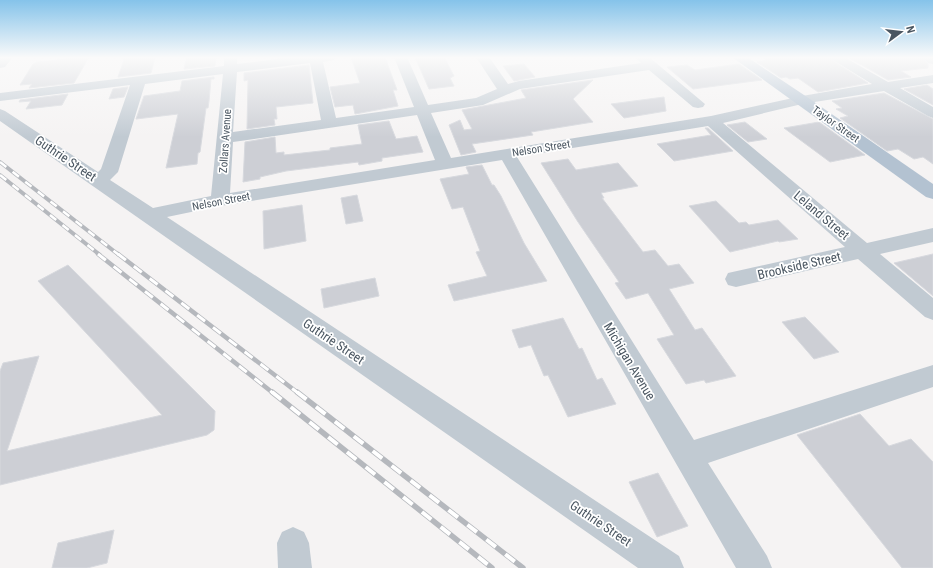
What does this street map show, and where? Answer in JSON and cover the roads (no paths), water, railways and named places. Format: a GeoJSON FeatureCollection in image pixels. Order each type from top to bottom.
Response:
{"type":"FeatureCollection","features":[{"type":"Feature","properties":{"kind":"main road","name":"Taylor Street"},"geometry":{"type":"LineString","coordinates":[[777,84],[933,193]]}},
{"type":"Feature","properties":{"kind":"street"},"geometry":{"type":"LineString","coordinates":[[0,97],[110,84]]}},
{"type":"Feature","properties":{"kind":"street"},"geometry":{"type":"LineString","coordinates":[[98,180],[110,172],[137,84]]}},
{"type":"Feature","properties":{"kind":"street","name":"Zollars Avenue"},"geometry":{"type":"LineString","coordinates":[[220,200],[229,84]]}},
{"type":"Feature","properties":{"kind":"street"},"geometry":{"type":"LineString","coordinates":[[325,84],[329,123]]}},
{"type":"Feature","properties":{"kind":"street"},"geometry":{"type":"LineString","coordinates":[[412,84],[445,163]]}},
{"type":"Feature","properties":{"kind":"street"},"geometry":{"type":"LineString","coordinates":[[500,84],[505,90]]}},
{"type":"Feature","properties":{"kind":"street"},"geometry":{"type":"LineString","coordinates":[[225,138],[478,102],[495,96],[505,90],[527,84]]}},
{"type":"Feature","properties":{"kind":"street"},"geometry":{"type":"LineString","coordinates":[[673,84],[698,104]]}},
{"type":"Feature","properties":{"kind":"street"},"geometry":{"type":"LineString","coordinates":[[882,84],[933,113]]}},
{"type":"Feature","properties":{"kind":"street","name":"Nelson Street"},"geometry":{"type":"LineString","coordinates":[[149,215],[220,200],[711,121],[802,100],[901,84]]}},
{"type":"Feature","properties":{"kind":"street","name":"Guthrie Street"},"geometry":{"type":"LineString","coordinates":[[0,114],[667,568]]}},
{"type":"Feature","properties":{"kind":"street","name":"Leland Street"},"geometry":{"type":"LineString","coordinates":[[711,121],[933,311]]}},
{"type":"Feature","properties":{"kind":"street","name":"Michigan Avenue"},"geometry":{"type":"LineString","coordinates":[[506,153],[755,568]]}},
{"type":"Feature","properties":{"kind":"street","name":"Brookside Street"},"geometry":{"type":"LineString","coordinates":[[736,279],[933,235]]}},
{"type":"Feature","properties":{"kind":"street"},"geometry":{"type":"LineString","coordinates":[[687,456],[933,376]]}},
{"type":"Feature","properties":{"kind":"railway"},"geometry":{"type":"LineString","coordinates":[[0,162],[119,255]]}},
{"type":"Feature","properties":{"kind":"railway"},"geometry":{"type":"LineString","coordinates":[[0,175],[100,255]]}},
{"type":"Feature","properties":{"kind":"railway"},"geometry":{"type":"LineString","coordinates":[[98,254],[273,393]]}},
{"type":"Feature","properties":{"kind":"railway"},"geometry":{"type":"LineString","coordinates":[[118,254],[298,393]]}},
{"type":"Feature","properties":{"kind":"railway"},"geometry":{"type":"LineString","coordinates":[[272,392],[492,568]]}},
{"type":"Feature","properties":{"kind":"railway"},"geometry":{"type":"LineString","coordinates":[[297,392],[523,568]]}}]}
